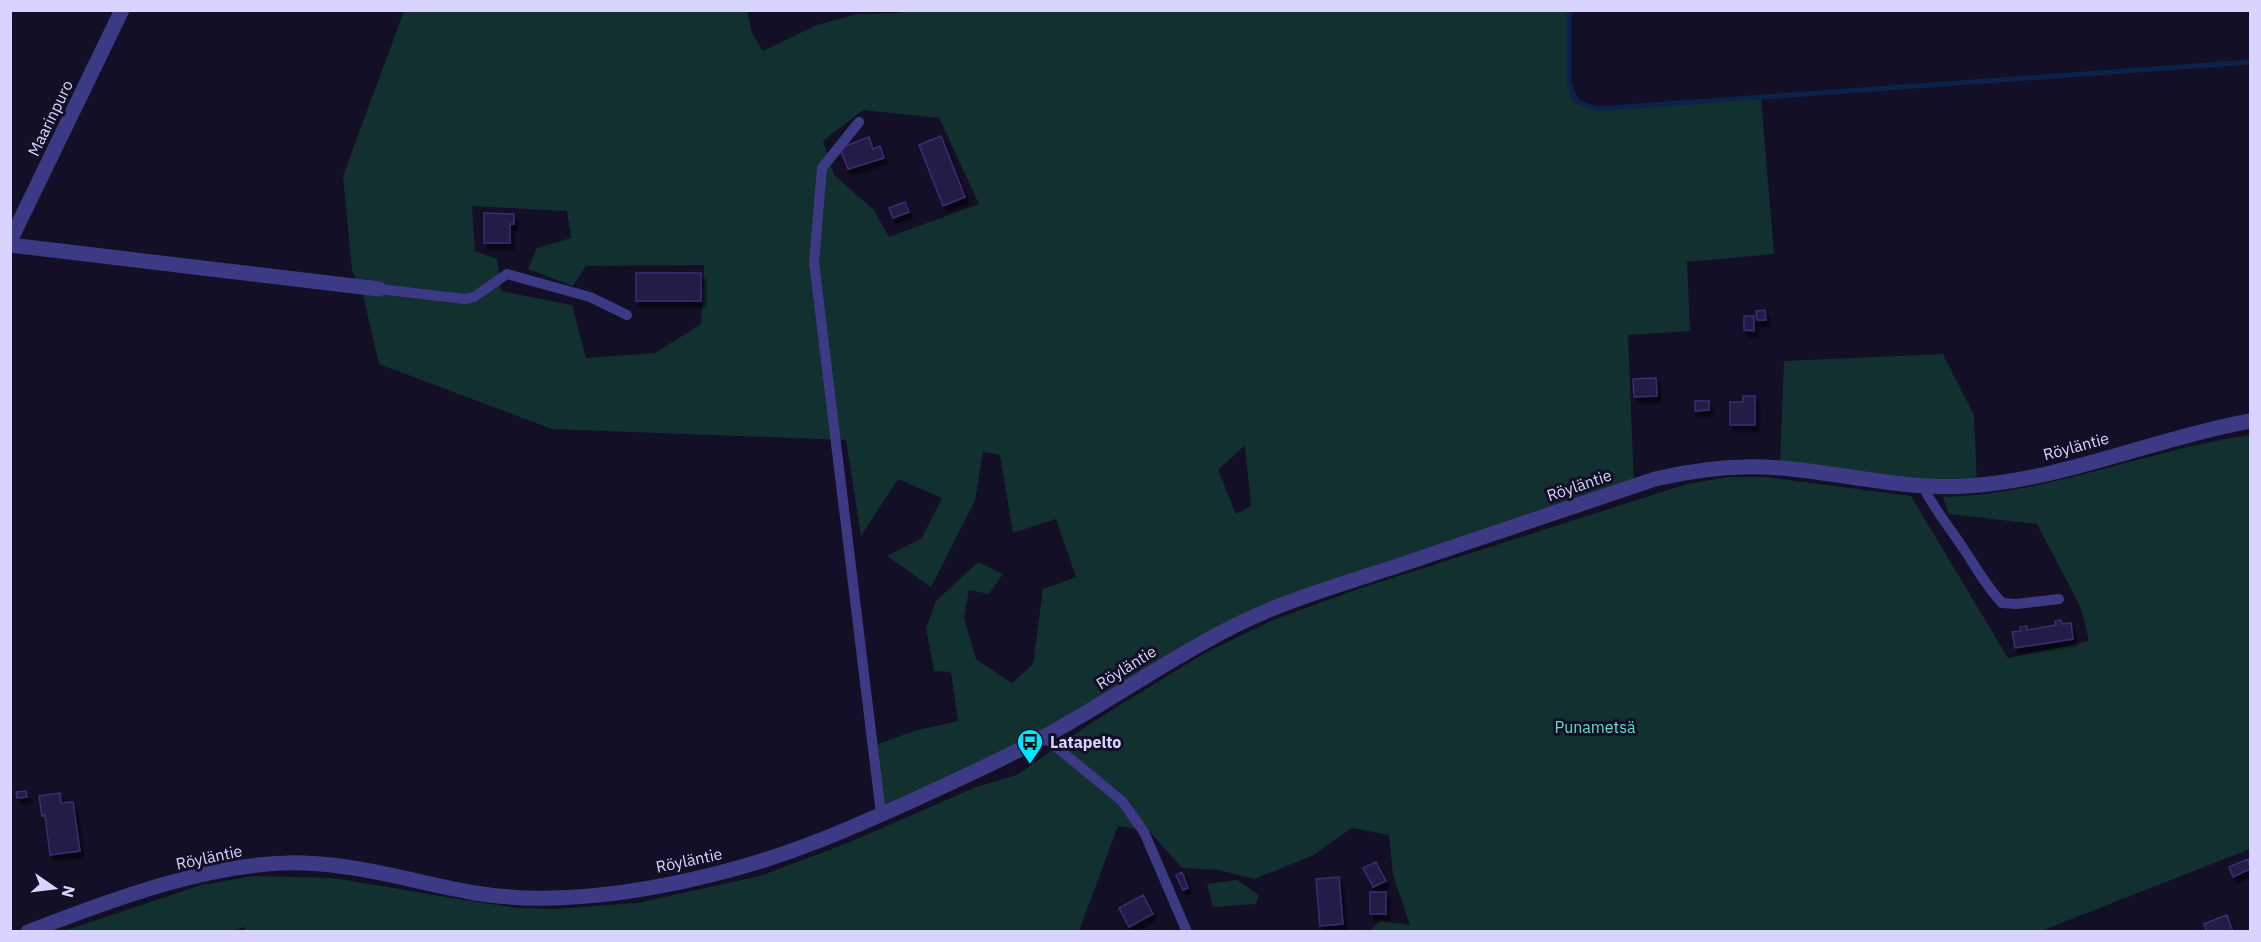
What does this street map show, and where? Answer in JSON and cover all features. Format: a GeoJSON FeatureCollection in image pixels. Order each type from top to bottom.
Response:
{"type":"FeatureCollection","features":[{"type":"Feature","properties":{"kind":"street","name":"Maarinpuro"},"geometry":{"type":"LineString","coordinates":[[10,243],[122,10]]}},
{"type":"Feature","properties":{"kind":"street"},"geometry":{"type":"LineString","coordinates":[[10,243],[379,289]]}},
{"type":"Feature","properties":{"kind":"street","name":"Röyläntie"},"geometry":{"type":"LineString","coordinates":[[28,932],[74,914],[202,875],[245,867],[300,863],[375,871],[477,893],[546,898],[604,894],[714,874],[759,862],[825,839],[998,761],[1044,737],[1190,648],[1296,599],[1655,479],[1692,470],[1737,466],[1780,467],[1923,486],[1967,486],[2021,479],[2206,429],[2250,421]]}},
{"type":"Feature","properties":{"kind":"lane"},"geometry":{"type":"LineString","coordinates":[[859,122],[822,168],[814,262],[881,814]]}},
{"type":"Feature","properties":{"kind":"lane"},"geometry":{"type":"LineString","coordinates":[[379,289],[465,299],[474,297],[507,274],[590,297],[627,315]]}},
{"type":"Feature","properties":{"kind":"lane"},"geometry":{"type":"LineString","coordinates":[[1923,486],[1931,504],[1960,543],[1989,589],[2002,603],[2016,604],[2060,599]]}},
{"type":"Feature","properties":{"kind":"lane"},"geometry":{"type":"LineString","coordinates":[[1044,737],[1122,801],[1139,824],[1187,932]]}},
{"type":"Feature","properties":{"kind":"green space"},"geometry":{"type":"Polygon","coordinates":[[[404,11],[747,11],[752,33],[763,51],[817,25],[856,14],[901,13],[902,11],[1569,11],[1569,82],[1576,101],[1597,109],[1761,99],[1774,254],[1687,262],[1690,331],[1628,335],[1634,486],[1296,599],[1060,728],[885,813],[873,746],[914,731],[958,721],[951,672],[934,671],[926,628],[936,601],[978,562],[1003,574],[989,594],[969,590],[964,618],[976,659],[1012,683],[1033,664],[1043,589],[1076,577],[1056,519],[1013,533],[1000,455],[983,452],[975,501],[931,587],[887,556],[921,539],[942,498],[898,479],[861,536],[846,440],[552,429],[379,364],[363,295],[352,270],[343,176],[404,11]],[[863,110],[823,141],[834,175],[874,210],[889,237],[979,204],[939,118],[863,110]],[[472,206],[475,251],[497,259],[501,291],[572,305],[586,358],[655,353],[701,324],[704,265],[586,266],[573,286],[528,269],[537,248],[571,238],[567,211],[472,206]],[[1245,445],[1218,470],[1236,514],[1251,506],[1245,445]]]}},
{"type":"Feature","properties":{"kind":"green space"},"geometry":{"type":"Polygon","coordinates":[[[1943,354],[1974,415],[1977,485],[1780,467],[1784,361],[1943,354]]]}},
{"type":"Feature","properties":{"kind":"green space","name":"Punametsä"},"geometry":{"type":"Polygon","coordinates":[[[2250,435],[2250,849],[2041,931],[1370,931],[1380,921],[1410,925],[1393,875],[1389,835],[1352,828],[1312,856],[1254,879],[1219,870],[1182,868],[1149,831],[1118,826],[1079,931],[246,932],[245,927],[226,932],[61,932],[201,885],[253,876],[334,878],[518,908],[554,909],[637,903],[760,876],[850,842],[976,787],[1017,775],[1094,721],[1203,654],[1273,620],[1358,589],[1687,484],[1728,477],[1765,477],[1911,496],[2008,658],[2089,641],[2081,608],[2037,524],[1949,514],[1943,497],[2021,488],[2250,435]]]}},
{"type":"Feature","properties":{"kind":"green space"},"geometry":{"type":"Polygon","coordinates":[[[1237,880],[1259,895],[1256,904],[1213,907],[1207,884],[1237,880]]]}},
{"type":"Feature","properties":{"kind":"building"},"geometry":{"type":"Polygon","coordinates":[[[941,136],[965,197],[943,206],[919,145],[941,136]]]}},
{"type":"Feature","properties":{"kind":"building"},"geometry":{"type":"Polygon","coordinates":[[[869,137],[873,149],[880,146],[884,158],[848,169],[840,148],[869,137]]]}},
{"type":"Feature","properties":{"kind":"building"},"geometry":{"type":"Polygon","coordinates":[[[905,202],[909,212],[893,218],[889,208],[905,202]]]}},
{"type":"Feature","properties":{"kind":"building"},"geometry":{"type":"Polygon","coordinates":[[[484,213],[514,214],[514,224],[510,224],[510,243],[484,243],[484,213]]]}},
{"type":"Feature","properties":{"kind":"building"},"geometry":{"type":"Polygon","coordinates":[[[636,273],[701,273],[701,301],[636,301],[636,273]]]}},
{"type":"Feature","properties":{"kind":"building"},"geometry":{"type":"Polygon","coordinates":[[[1765,310],[1766,320],[1757,320],[1756,311],[1765,310]]]}},
{"type":"Feature","properties":{"kind":"building"},"geometry":{"type":"Polygon","coordinates":[[[1744,316],[1754,316],[1754,331],[1744,330],[1744,316]]]}},
{"type":"Feature","properties":{"kind":"building"},"geometry":{"type":"Polygon","coordinates":[[[1656,378],[1657,396],[1634,397],[1633,379],[1656,378]]]}},
{"type":"Feature","properties":{"kind":"building"},"geometry":{"type":"Polygon","coordinates":[[[1743,396],[1755,396],[1755,425],[1730,425],[1730,402],[1743,402],[1743,396]]]}},
{"type":"Feature","properties":{"kind":"building"},"geometry":{"type":"Polygon","coordinates":[[[1695,401],[1709,401],[1709,410],[1695,411],[1695,401]]]}},
{"type":"Feature","properties":{"kind":"building"},"geometry":{"type":"Polygon","coordinates":[[[2061,620],[2062,624],[2071,623],[2073,639],[2015,648],[2012,632],[2021,631],[2020,627],[2027,626],[2027,630],[2056,625],[2055,621],[2061,620]]]}},
{"type":"Feature","properties":{"kind":"building"},"geometry":{"type":"Polygon","coordinates":[[[26,791],[27,797],[17,798],[16,792],[26,791]]]}},
{"type":"Feature","properties":{"kind":"building"},"geometry":{"type":"Polygon","coordinates":[[[60,793],[61,803],[73,802],[80,851],[50,855],[45,815],[42,816],[39,796],[60,793]]]}},
{"type":"Feature","properties":{"kind":"building"},"geometry":{"type":"Polygon","coordinates":[[[2248,859],[2250,869],[2233,877],[2229,867],[2248,859]]]}},
{"type":"Feature","properties":{"kind":"building"},"geometry":{"type":"Polygon","coordinates":[[[1376,862],[1386,881],[1373,887],[1363,868],[1376,862]]]}},
{"type":"Feature","properties":{"kind":"building"},"geometry":{"type":"Polygon","coordinates":[[[1182,872],[1188,888],[1183,890],[1176,875],[1182,872]]]}},
{"type":"Feature","properties":{"kind":"building"},"geometry":{"type":"Polygon","coordinates":[[[1339,877],[1343,924],[1320,926],[1316,879],[1339,877]]]}},
{"type":"Feature","properties":{"kind":"building"},"geometry":{"type":"Polygon","coordinates":[[[1370,892],[1386,892],[1386,914],[1370,914],[1370,892]]]}},
{"type":"Feature","properties":{"kind":"building"},"geometry":{"type":"Polygon","coordinates":[[[1143,895],[1153,914],[1129,927],[1119,908],[1143,895]]]}},
{"type":"Feature","properties":{"kind":"building"},"geometry":{"type":"Polygon","coordinates":[[[2227,915],[2233,932],[2207,932],[2204,924],[2227,915]]]}},
{"type":"Feature","properties":{"kind":"waterway"},"geometry":{"type":"LineString","coordinates":[[1569,10],[1569,82],[1576,101],[1597,109],[2250,62]]}},
{"type":"Feature","properties":{"kind":"place","name":"Latapelto"},"geometry":{"type":"Point","coordinates":[1030,765]}}]}
